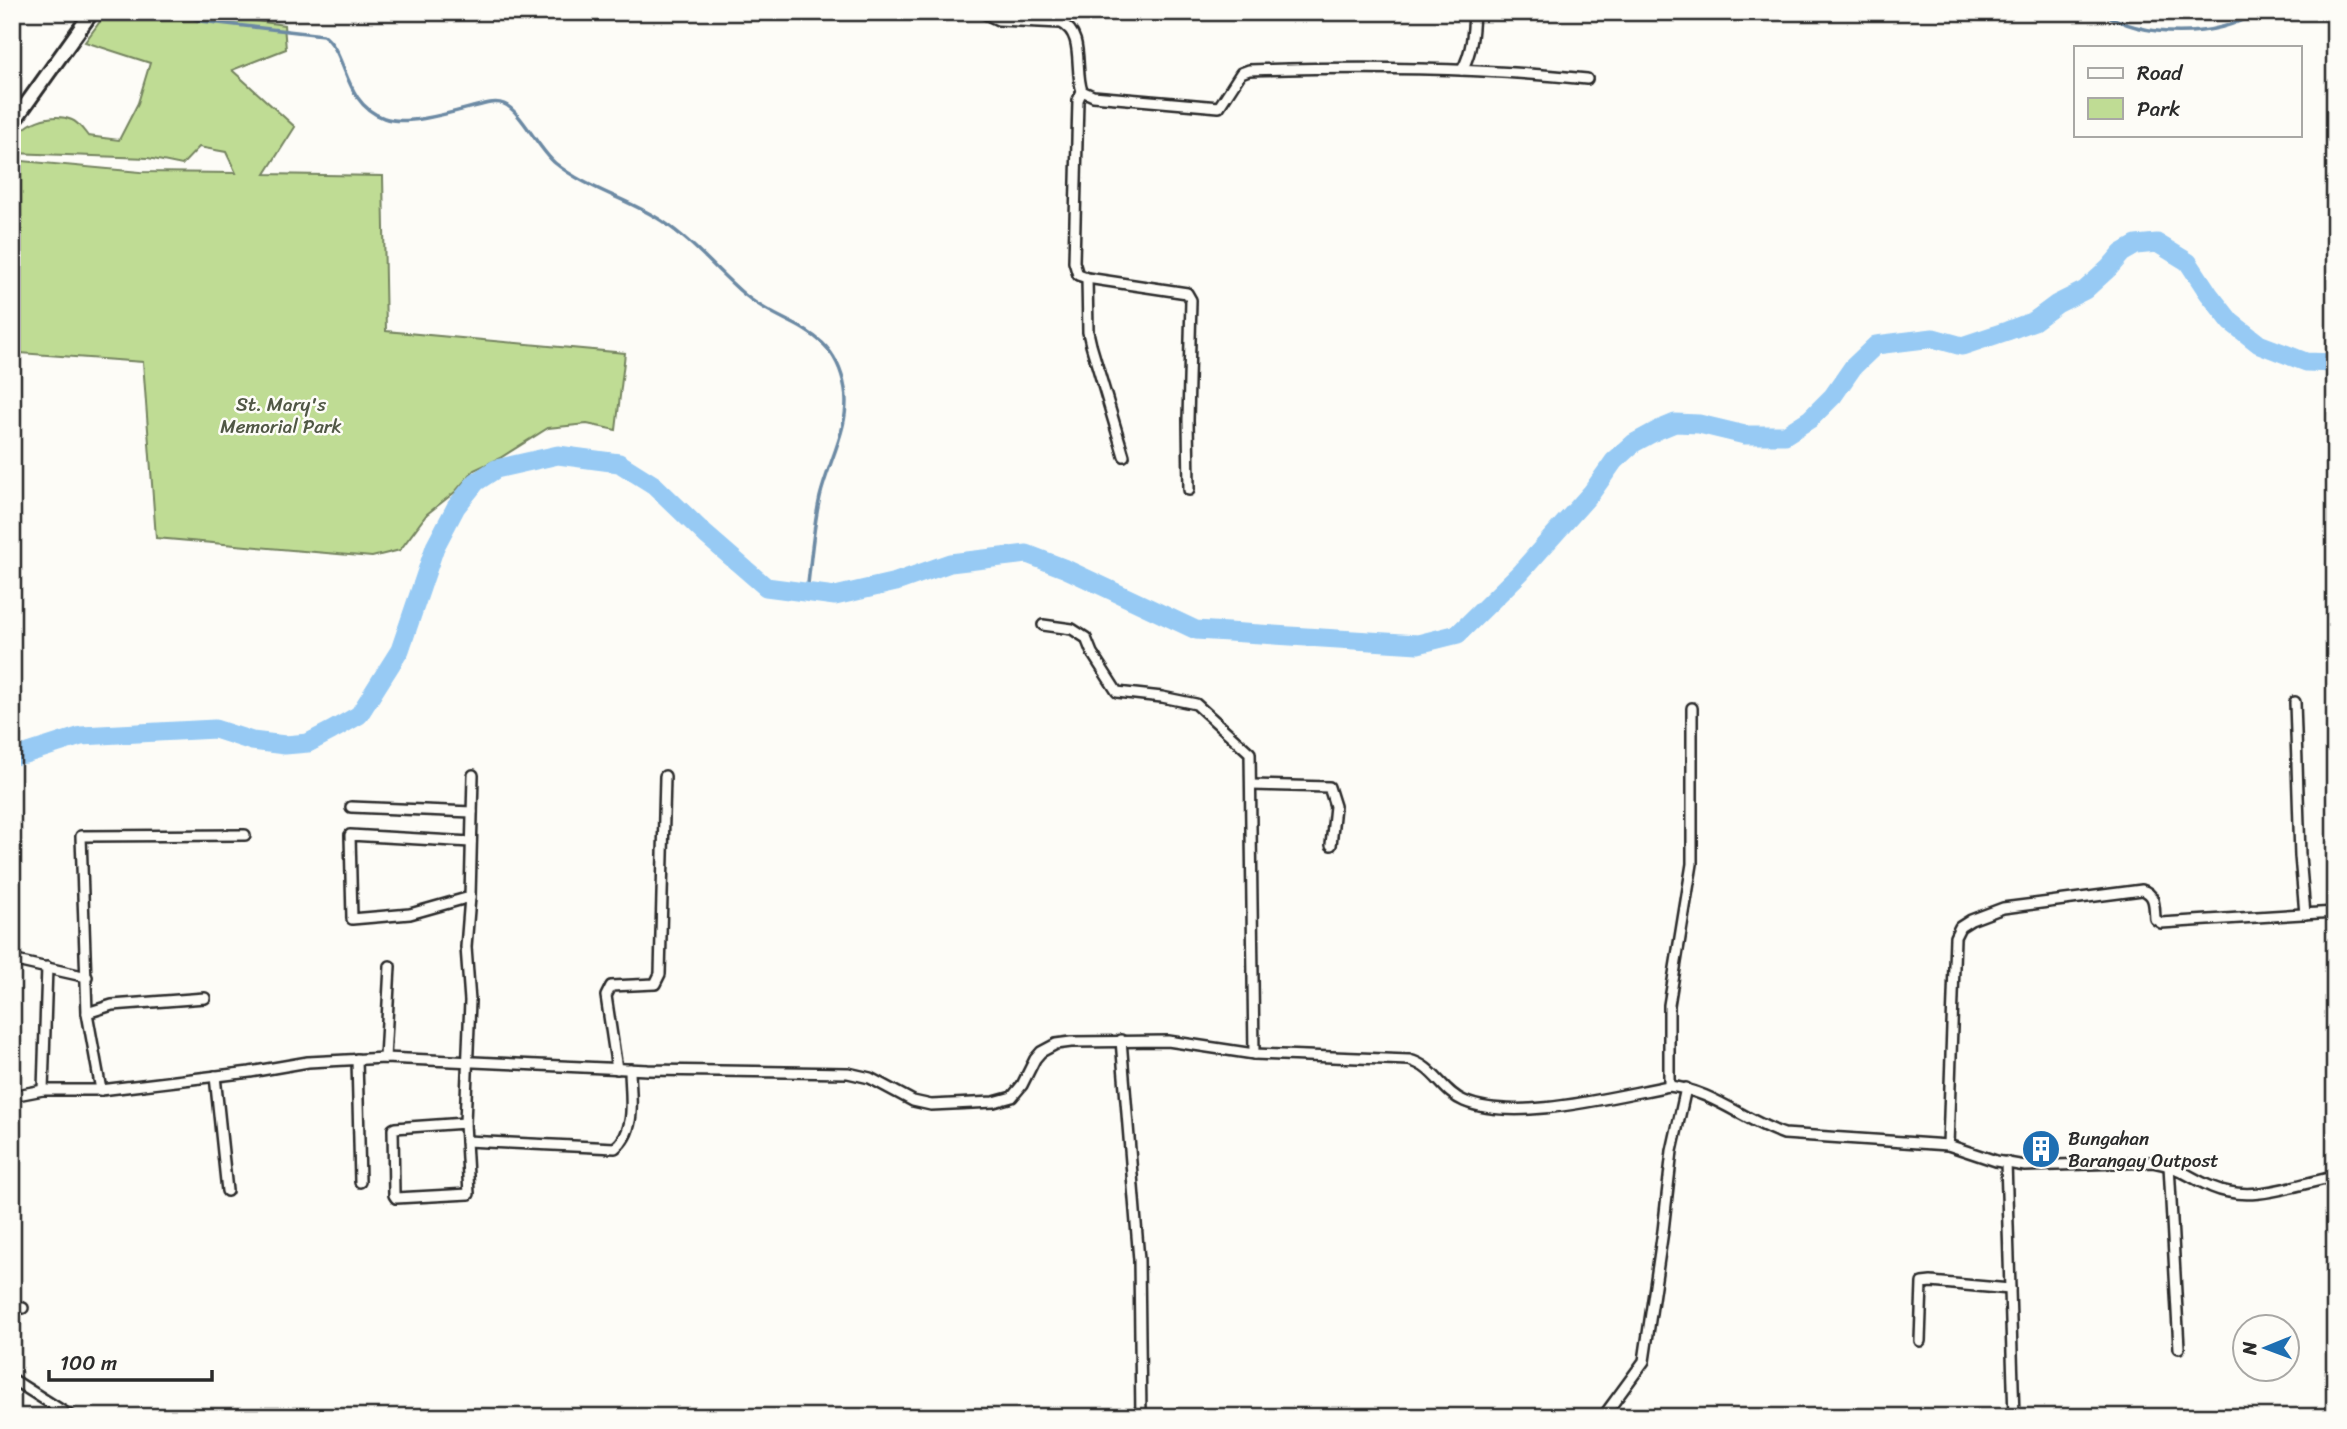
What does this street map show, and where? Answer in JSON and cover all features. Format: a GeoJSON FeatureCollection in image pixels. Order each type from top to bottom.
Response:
{"type":"FeatureCollection","features":[{"type":"Feature","properties":{"kind":"main road"},"geometry":{"type":"LineString","coordinates":[[12,124],[92,12]]}},
{"type":"Feature","properties":{"kind":"street"},"geometry":{"type":"LineString","coordinates":[[981,12],[998,20],[1061,23],[1070,27],[1075,34],[1082,90],[1078,100],[1074,262],[1078,275],[1187,293],[1191,300],[1189,490]]}},
{"type":"Feature","properties":{"kind":"street"},"geometry":{"type":"LineString","coordinates":[[1462,70],[1468,59],[1472,40],[1474,12]]}},
{"type":"Feature","properties":{"kind":"street"},"geometry":{"type":"LineString","coordinates":[[1082,90],[1093,96],[1219,107],[1241,73],[1249,70],[1462,70],[1587,79]]}},
{"type":"Feature","properties":{"kind":"street"},"geometry":{"type":"LineString","coordinates":[[1087,278],[1088,332],[1124,456]]}},
{"type":"Feature","properties":{"kind":"street"},"geometry":{"type":"LineString","coordinates":[[1043,625],[1072,629],[1086,638],[1092,653],[1117,692],[1196,704],[1250,753],[1254,1054]]}},
{"type":"Feature","properties":{"kind":"street"},"geometry":{"type":"LineString","coordinates":[[2295,702],[2300,856],[2305,914]]}},
{"type":"Feature","properties":{"kind":"street"},"geometry":{"type":"LineString","coordinates":[[1669,1086],[1669,1005],[1692,864],[1692,708]]}},
{"type":"Feature","properties":{"kind":"street"},"geometry":{"type":"LineString","coordinates":[[465,1123],[393,1129],[396,1198],[468,1194],[465,1123],[470,1000],[466,947],[470,897],[472,775]]}},
{"type":"Feature","properties":{"kind":"street"},"geometry":{"type":"LineString","coordinates":[[617,1069],[606,996],[611,986],[655,984],[660,974],[665,776]]}},
{"type":"Feature","properties":{"kind":"street"},"geometry":{"type":"LineString","coordinates":[[1252,785],[1329,787],[1335,806],[1331,845]]}},
{"type":"Feature","properties":{"kind":"street"},"geometry":{"type":"LineString","coordinates":[[351,807],[472,812]]}},
{"type":"Feature","properties":{"kind":"street"},"geometry":{"type":"LineString","coordinates":[[100,1090],[87,1013],[81,836],[244,835]]}},
{"type":"Feature","properties":{"kind":"street"},"geometry":{"type":"LineString","coordinates":[[470,897],[410,914],[352,919],[350,835],[471,842]]}},
{"type":"Feature","properties":{"kind":"street"},"geometry":{"type":"LineString","coordinates":[[1948,1145],[1955,937],[1960,927],[1971,919],[2003,908],[2142,890],[2149,892],[2153,898],[2155,919],[2161,923],[2335,912]]}},
{"type":"Feature","properties":{"kind":"street"},"geometry":{"type":"LineString","coordinates":[[12,960],[87,976]]}},
{"type":"Feature","properties":{"kind":"street"},"geometry":{"type":"LineString","coordinates":[[386,1058],[390,966]]}},
{"type":"Feature","properties":{"kind":"street"},"geometry":{"type":"LineString","coordinates":[[43,1090],[47,967]]}},
{"type":"Feature","properties":{"kind":"street"},"geometry":{"type":"LineString","coordinates":[[87,1013],[112,1005],[205,998]]}},
{"type":"Feature","properties":{"kind":"street"},"geometry":{"type":"LineString","coordinates":[[1121,1040],[1139,1260],[1141,1417]]}},
{"type":"Feature","properties":{"kind":"street"},"geometry":{"type":"LineString","coordinates":[[12,1096],[43,1090],[100,1090],[308,1062],[386,1058],[617,1069],[848,1073],[870,1078],[923,1104],[994,1102],[1017,1092],[1035,1059],[1041,1052],[1056,1044],[1121,1040],[1168,1041],[1254,1054],[1419,1062],[1450,1093],[1463,1101],[1500,1108],[1547,1107],[1669,1086],[1686,1088],[1784,1134],[1948,1145],[2025,1166],[2153,1162],[2169,1165],[2213,1187],[2249,1194],[2261,1194],[2335,1177]]}},
{"type":"Feature","properties":{"kind":"street"},"geometry":{"type":"LineString","coordinates":[[357,1059],[360,1182]]}},
{"type":"Feature","properties":{"kind":"street"},"geometry":{"type":"LineString","coordinates":[[466,1141],[615,1148],[623,1141],[631,1124],[630,1069]]}},
{"type":"Feature","properties":{"kind":"street"},"geometry":{"type":"LineString","coordinates":[[215,1076],[227,1191]]}},
{"type":"Feature","properties":{"kind":"street"},"geometry":{"type":"LineString","coordinates":[[1603,1417],[1644,1360],[1672,1151],[1686,1088]]}},
{"type":"Feature","properties":{"kind":"street"},"geometry":{"type":"LineString","coordinates":[[2006,1162],[2014,1417]]}},
{"type":"Feature","properties":{"kind":"street"},"geometry":{"type":"LineString","coordinates":[[2169,1165],[2179,1348]]}},
{"type":"Feature","properties":{"kind":"street"},"geometry":{"type":"LineString","coordinates":[[1920,1341],[1922,1283],[2010,1289]]}},
{"type":"Feature","properties":{"kind":"street"},"geometry":{"type":"LineString","coordinates":[[12,1305],[23,1308]]}},
{"type":"Feature","properties":{"kind":"street"},"geometry":{"type":"LineString","coordinates":[[12,1379],[72,1417]]}},
{"type":"Feature","properties":{"kind":"green space","name":"St. Mary's Memorial Park"},"geometry":{"type":"Polygon","coordinates":[[[107,12],[216,12],[229,17],[284,25],[286,49],[232,70],[295,127],[265,174],[383,176],[386,331],[625,353],[616,430],[587,424],[548,428],[500,458],[474,470],[455,492],[427,514],[400,550],[372,557],[156,538],[143,362],[20,353],[12,512],[12,160],[140,172],[236,173],[226,152],[199,147],[182,165],[148,158],[12,153],[18,135],[25,128],[53,117],[74,121],[88,136],[119,140],[138,103],[150,63],[85,42],[107,12]]]}},
{"type":"Feature","properties":{"kind":"waterway"},"geometry":{"type":"LineString","coordinates":[[175,12],[201,21],[323,35],[337,53],[360,101],[370,111],[384,118],[416,120],[488,103],[504,104],[516,114],[549,157],[567,172],[662,221],[695,247],[745,295],[819,340],[839,368],[846,403],[842,430],[820,497],[807,592]]}},
{"type":"Feature","properties":{"kind":"waterway"},"geometry":{"type":"LineString","coordinates":[[2102,12],[2138,27],[2179,32],[2221,27],[2257,12]]}},
{"type":"Feature","properties":{"kind":"waterway"},"geometry":{"type":"LineString","coordinates":[[12,756],[81,736],[215,729],[252,741],[285,745],[308,743],[331,731],[359,715],[400,650],[435,547],[456,507],[476,482],[496,469],[558,455],[619,463],[654,485],[766,587],[835,596],[896,582],[950,563],[1027,554],[1066,569],[1196,630],[1418,644],[1458,634],[1520,573],[1592,492],[1614,461],[1634,443],[1675,423],[1699,424],[1745,435],[1785,435],[1810,419],[1833,396],[1853,367],[1876,345],[1933,338],[1962,346],[2034,321],[2057,304],[2085,290],[2122,253],[2136,245],[2157,243],[2188,262],[2231,322],[2259,344],[2306,362],[2335,363]]}},
{"type":"Feature","properties":{"kind":"place","name":"Bungahan Barangay Outpost"},"geometry":{"type":"Point","coordinates":[2041,1149]}}]}
